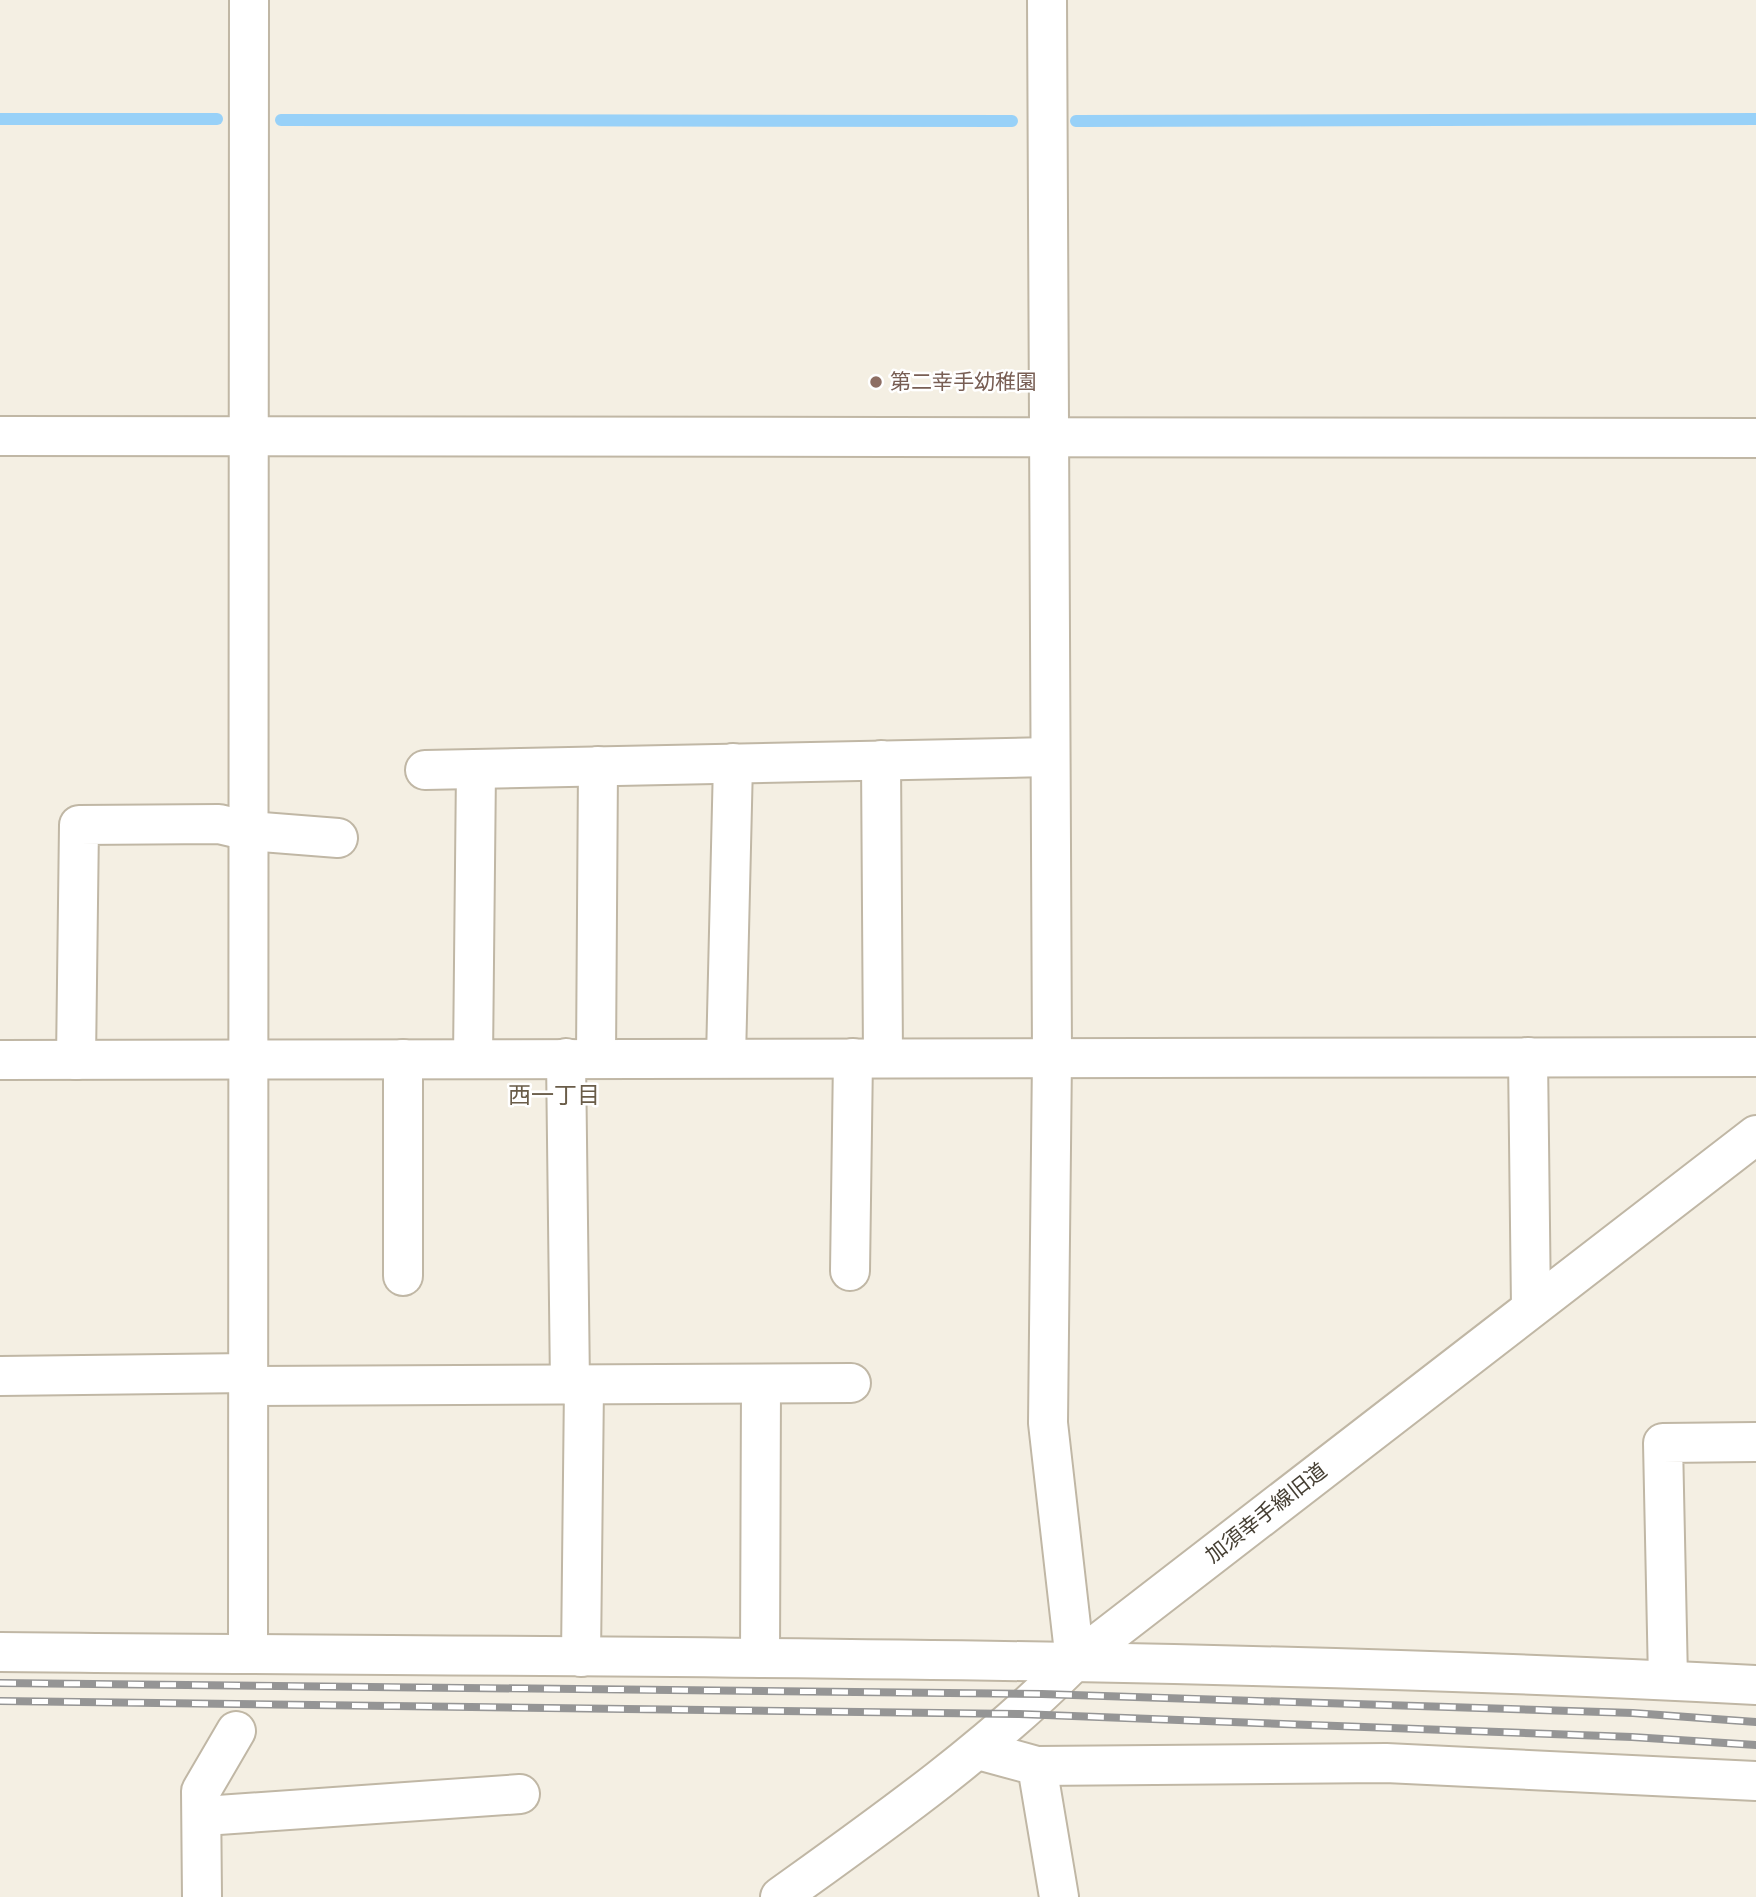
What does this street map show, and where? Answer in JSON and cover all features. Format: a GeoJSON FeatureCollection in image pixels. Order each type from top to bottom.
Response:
{"type":"FeatureCollection","features":[{"type":"Feature","properties":{"kind":"street"},"geometry":{"type":"LineString","coordinates":[[248,1654],[249,0]]}},
{"type":"Feature","properties":{"kind":"street"},"geometry":{"type":"LineString","coordinates":[[1047,0],[1052,1057],[1048,1423],[1075,1661]]}},
{"type":"Feature","properties":{"kind":"street"},"geometry":{"type":"LineString","coordinates":[[0,436],[1756,438]]}},
{"type":"Feature","properties":{"kind":"street"},"geometry":{"type":"LineString","coordinates":[[425,770],[1050,757]]}},
{"type":"Feature","properties":{"kind":"street"},"geometry":{"type":"LineString","coordinates":[[850,1271],[868,1058],[881,761]]}},
{"type":"Feature","properties":{"kind":"street"},"geometry":{"type":"LineString","coordinates":[[726,1058],[733,763]]}},
{"type":"Feature","properties":{"kind":"street"},"geometry":{"type":"LineString","coordinates":[[581,1657],[577,1385],[581,1058],[598,766]]}},
{"type":"Feature","properties":{"kind":"street"},"geometry":{"type":"LineString","coordinates":[[473,1059],[476,769]]}},
{"type":"Feature","properties":{"kind":"street"},"geometry":{"type":"LineString","coordinates":[[76,1060],[79,825],[219,824],[249,831],[338,838]]}},
{"type":"Feature","properties":{"kind":"street"},"geometry":{"type":"LineString","coordinates":[[1528,1057],[1531,1308]]}},
{"type":"Feature","properties":{"kind":"street"},"geometry":{"type":"LineString","coordinates":[[0,1060],[1756,1057]]}},
{"type":"Feature","properties":{"kind":"street"},"geometry":{"type":"LineString","coordinates":[[403,1059],[403,1276]]}},
{"type":"Feature","properties":{"kind":"street","name":"加須幸手線旧道"},"geometry":{"type":"LineString","coordinates":[[780,1897],[916,1800],[978,1750],[1075,1661],[1756,1135]]}},
{"type":"Feature","properties":{"kind":"street"},"geometry":{"type":"LineString","coordinates":[[0,1376],[577,1385],[851,1383]]}},
{"type":"Feature","properties":{"kind":"street"},"geometry":{"type":"LineString","coordinates":[[760,1658],[761,1384]]}},
{"type":"Feature","properties":{"kind":"street"},"geometry":{"type":"LineString","coordinates":[[1668,1680],[1663,1443],[1756,1442]]}},
{"type":"Feature","properties":{"kind":"street"},"geometry":{"type":"LineString","coordinates":[[0,1652],[1075,1661],[1756,1685]]}},
{"type":"Feature","properties":{"kind":"street"},"geometry":{"type":"LineString","coordinates":[[202,1897],[204,1816],[201,1791],[236,1731]]}},
{"type":"Feature","properties":{"kind":"street"},"geometry":{"type":"LineString","coordinates":[[978,1750],[1037,1766],[1386,1763],[1756,1781]]}},
{"type":"Feature","properties":{"kind":"street"},"geometry":{"type":"LineString","coordinates":[[1037,1766],[1059,1897]]}},
{"type":"Feature","properties":{"kind":"street"},"geometry":{"type":"LineString","coordinates":[[204,1816],[520,1794]]}},
{"type":"Feature","properties":{"kind":"waterway"},"geometry":{"type":"LineString","coordinates":[[0,119],[217,119]]}},
{"type":"Feature","properties":{"kind":"waterway"},"geometry":{"type":"LineString","coordinates":[[1076,121],[1756,119]]}},
{"type":"Feature","properties":{"kind":"waterway"},"geometry":{"type":"LineString","coordinates":[[281,120],[1012,121]]}},
{"type":"Feature","properties":{"kind":"railway"},"geometry":{"type":"LineString","coordinates":[[0,1683],[1042,1694],[1633,1713],[1756,1722]]}},
{"type":"Feature","properties":{"kind":"railway"},"geometry":{"type":"LineString","coordinates":[[0,1701],[1019,1714],[1632,1737],[1756,1745]]}},
{"type":"Feature","properties":{"kind":"place","name":"第二幸手幼稚園"},"geometry":{"type":"Point","coordinates":[876,382]}},
{"type":"Feature","properties":{"kind":"district","name":"西一丁目"},"geometry":{"type":"Point","coordinates":[554,1095]}}]}
